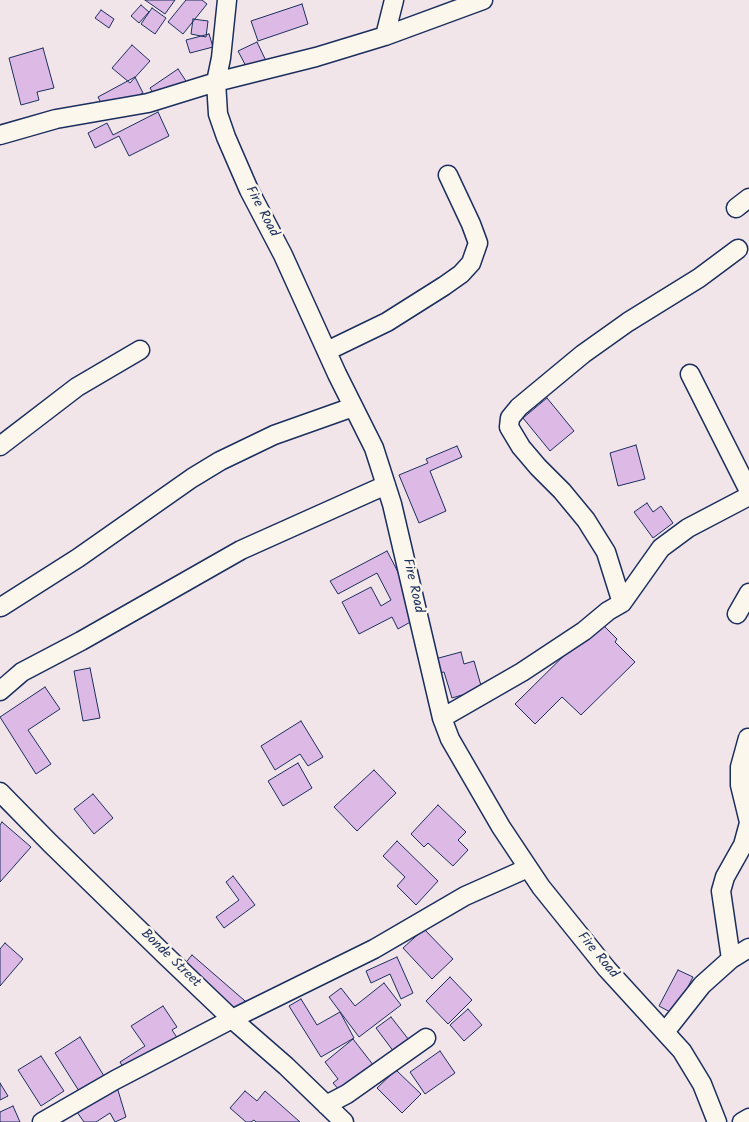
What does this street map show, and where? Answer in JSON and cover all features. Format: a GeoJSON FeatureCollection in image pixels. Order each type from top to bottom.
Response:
{"type":"FeatureCollection","features":[{"type":"Feature","properties":{"kind":"street","name":"Fire Road"},"geometry":{"type":"LineString","coordinates":[[227,0],[221,58],[216,82],[218,114],[237,164],[283,255],[353,407],[374,448],[386,485],[409,573],[442,718],[450,739],[501,827],[528,868],[587,947],[682,1051],[694,1068],[717,1122]]}},
{"type":"Feature","properties":{"kind":"street"},"geometry":{"type":"LineString","coordinates":[[385,36],[394,0]]}},
{"type":"Feature","properties":{"kind":"street"},"geometry":{"type":"LineString","coordinates":[[0,135],[56,119],[148,103],[216,82],[316,57],[385,36],[483,0]]}},
{"type":"Feature","properties":{"kind":"street"},"geometry":{"type":"LineString","coordinates":[[327,351],[387,322],[422,301],[461,274],[470,263],[478,243],[472,224],[448,175]]}},
{"type":"Feature","properties":{"kind":"street"},"geometry":{"type":"LineString","coordinates":[[622,602],[606,552],[586,520],[521,447],[510,426],[510,418],[519,407],[583,354],[628,322],[699,278],[738,250]]}},
{"type":"Feature","properties":{"kind":"street"},"geometry":{"type":"LineString","coordinates":[[0,446],[77,387],[140,350]]}},
{"type":"Feature","properties":{"kind":"street"},"geometry":{"type":"LineString","coordinates":[[442,718],[522,672],[584,631],[622,602],[661,548],[688,528],[748,499],[690,374]]}},
{"type":"Feature","properties":{"kind":"street"},"geometry":{"type":"LineString","coordinates":[[2,607],[78,558],[192,478],[220,461],[274,435],[353,407]]}},
{"type":"Feature","properties":{"kind":"street"},"geometry":{"type":"LineString","coordinates":[[0,691],[22,672],[81,641],[241,550],[386,485]]}},
{"type":"Feature","properties":{"kind":"street"},"geometry":{"type":"LineString","coordinates":[[737,614],[749,593]]}},
{"type":"Feature","properties":{"kind":"street"},"geometry":{"type":"LineString","coordinates":[[731,959],[721,891],[725,877],[743,845],[749,823],[740,785],[740,768],[748,738]]}},
{"type":"Feature","properties":{"kind":"street","name":"Bonde Street"},"geometry":{"type":"LineString","coordinates":[[0,792],[91,884],[344,1122]]}},
{"type":"Feature","properties":{"kind":"street"},"geometry":{"type":"LineString","coordinates":[[42,1122],[115,1080],[232,1018],[374,949],[465,896],[528,868]]}},
{"type":"Feature","properties":{"kind":"street"},"geometry":{"type":"LineString","coordinates":[[665,1032],[702,985],[731,959],[749,948]]}},
{"type":"Feature","properties":{"kind":"street"},"geometry":{"type":"LineString","coordinates":[[326,1105],[360,1085],[426,1038]]}},
{"type":"Feature","properties":{"kind":"street"},"geometry":{"type":"LineString","coordinates":[[742,1122],[749,1118]]}},
{"type":"Feature","properties":{"kind":"building"},"geometry":{"type":"Polygon","coordinates":[[[145,0],[175,0],[165,14],[145,0]]]}},
{"type":"Feature","properties":{"kind":"building"},"geometry":{"type":"Polygon","coordinates":[[[186,0],[202,0],[207,4],[183,34],[168,22],[186,0]]]}},
{"type":"Feature","properties":{"kind":"building"},"geometry":{"type":"Polygon","coordinates":[[[302,4],[308,24],[258,41],[251,21],[302,4]]]}},
{"type":"Feature","properties":{"kind":"building"},"geometry":{"type":"Polygon","coordinates":[[[141,5],[149,12],[139,23],[131,16],[141,5]]]}},
{"type":"Feature","properties":{"kind":"building"},"geometry":{"type":"Polygon","coordinates":[[[152,8],[166,18],[155,34],[141,24],[152,8]]]}},
{"type":"Feature","properties":{"kind":"building"},"geometry":{"type":"Polygon","coordinates":[[[101,10],[114,19],[109,28],[95,18],[101,10]]]}},
{"type":"Feature","properties":{"kind":"building"},"geometry":{"type":"Polygon","coordinates":[[[193,19],[208,21],[206,37],[191,34],[193,19]]]}},
{"type":"Feature","properties":{"kind":"building"},"geometry":{"type":"Polygon","coordinates":[[[209,34],[213,47],[190,53],[186,40],[209,34]]]}},
{"type":"Feature","properties":{"kind":"building"},"geometry":{"type":"Polygon","coordinates":[[[257,42],[267,63],[249,72],[238,51],[257,42]]]}},
{"type":"Feature","properties":{"kind":"building"},"geometry":{"type":"Polygon","coordinates":[[[132,45],[150,61],[130,83],[112,68],[132,45]]]}},
{"type":"Feature","properties":{"kind":"building"},"geometry":{"type":"Polygon","coordinates":[[[43,48],[54,88],[37,92],[39,100],[21,105],[9,58],[43,48]]]}},
{"type":"Feature","properties":{"kind":"building"},"geometry":{"type":"Polygon","coordinates":[[[178,69],[188,84],[159,102],[150,88],[178,69]]]}},
{"type":"Feature","properties":{"kind":"building"},"geometry":{"type":"Polygon","coordinates":[[[135,77],[143,93],[106,113],[98,97],[135,77]]]}},
{"type":"Feature","properties":{"kind":"building"},"geometry":{"type":"Polygon","coordinates":[[[158,112],[169,136],[129,156],[119,136],[95,148],[88,133],[107,123],[113,135],[158,112]]]}},
{"type":"Feature","properties":{"kind":"building"},"geometry":{"type":"Polygon","coordinates":[[[547,398],[574,431],[550,451],[523,418],[547,398]]]}},
{"type":"Feature","properties":{"kind":"building"},"geometry":{"type":"Polygon","coordinates":[[[636,445],[645,479],[618,486],[610,453],[636,445]]]}},
{"type":"Feature","properties":{"kind":"building"},"geometry":{"type":"Polygon","coordinates":[[[457,446],[462,457],[430,471],[446,511],[419,523],[399,475],[428,463],[426,459],[457,446]]]}},
{"type":"Feature","properties":{"kind":"building"},"geometry":{"type":"Polygon","coordinates":[[[647,503],[653,512],[661,506],[673,523],[653,538],[634,512],[647,503]]]}},
{"type":"Feature","properties":{"kind":"building"},"geometry":{"type":"Polygon","coordinates":[[[387,551],[421,616],[398,629],[392,617],[359,634],[342,602],[371,587],[381,606],[391,600],[377,573],[338,594],[330,581],[387,551]]]}},
{"type":"Feature","properties":{"kind":"building"},"geometry":{"type":"Polygon","coordinates":[[[599,621],[617,639],[615,642],[635,662],[581,715],[562,697],[535,724],[515,704],[599,621]]]}},
{"type":"Feature","properties":{"kind":"building"},"geometry":{"type":"Polygon","coordinates":[[[461,652],[464,664],[474,661],[482,689],[452,698],[444,672],[439,673],[435,659],[461,652]]]}},
{"type":"Feature","properties":{"kind":"building"},"geometry":{"type":"Polygon","coordinates":[[[90,668],[100,718],[83,721],[74,671],[90,668]]]}},
{"type":"Feature","properties":{"kind":"building"},"geometry":{"type":"Polygon","coordinates":[[[45,687],[60,709],[28,730],[51,764],[36,774],[0,717],[45,687]]]}},
{"type":"Feature","properties":{"kind":"building"},"geometry":{"type":"Polygon","coordinates":[[[301,721],[323,757],[308,766],[300,754],[275,770],[261,746],[301,721]]]}},
{"type":"Feature","properties":{"kind":"building"},"geometry":{"type":"Polygon","coordinates":[[[298,763],[312,788],[283,806],[268,781],[298,763]]]}},
{"type":"Feature","properties":{"kind":"building"},"geometry":{"type":"Polygon","coordinates":[[[374,770],[396,793],[357,831],[334,807],[374,770]]]}},
{"type":"Feature","properties":{"kind":"building"},"geometry":{"type":"Polygon","coordinates":[[[93,794],[113,818],[94,834],[74,809],[93,794]]]}},
{"type":"Feature","properties":{"kind":"building"},"geometry":{"type":"Polygon","coordinates":[[[438,805],[466,832],[458,840],[468,850],[453,866],[428,843],[424,847],[411,834],[438,805]]]}},
{"type":"Feature","properties":{"kind":"building"},"geometry":{"type":"Polygon","coordinates":[[[2,822],[31,847],[0,882],[0,825],[2,822]]]}},
{"type":"Feature","properties":{"kind":"building"},"geometry":{"type":"Polygon","coordinates":[[[397,841],[438,881],[416,905],[397,886],[405,877],[383,856],[397,841]]]}},
{"type":"Feature","properties":{"kind":"building"},"geometry":{"type":"Polygon","coordinates":[[[233,876],[255,905],[224,928],[216,917],[239,900],[226,882],[233,876]]]}},
{"type":"Feature","properties":{"kind":"building"},"geometry":{"type":"Polygon","coordinates":[[[424,929],[453,959],[432,979],[403,948],[424,929]]]}},
{"type":"Feature","properties":{"kind":"building"},"geometry":{"type":"Polygon","coordinates":[[[5,943],[23,959],[0,986],[0,949],[5,943]]]}},
{"type":"Feature","properties":{"kind":"building"},"geometry":{"type":"Polygon","coordinates":[[[192,955],[252,1007],[238,1024],[178,972],[192,955]]]}},
{"type":"Feature","properties":{"kind":"building"},"geometry":{"type":"Polygon","coordinates":[[[397,957],[413,993],[401,999],[390,974],[371,983],[366,971],[397,957]]]}},
{"type":"Feature","properties":{"kind":"building"},"geometry":{"type":"Polygon","coordinates":[[[678,970],[693,977],[674,1014],[659,1006],[678,970]]]}},
{"type":"Feature","properties":{"kind":"building"},"geometry":{"type":"Polygon","coordinates":[[[450,977],[472,1000],[448,1024],[426,1001],[450,977]]]}},
{"type":"Feature","properties":{"kind":"building"},"geometry":{"type":"Polygon","coordinates":[[[384,983],[401,1005],[359,1037],[329,997],[341,988],[355,1006],[384,983]]]}},
{"type":"Feature","properties":{"kind":"building"},"geometry":{"type":"Polygon","coordinates":[[[301,999],[317,1025],[340,1012],[354,1038],[321,1057],[289,1006],[301,999]]]}},
{"type":"Feature","properties":{"kind":"building"},"geometry":{"type":"Polygon","coordinates":[[[163,1006],[177,1027],[172,1030],[184,1048],[132,1082],[120,1062],[145,1046],[131,1026],[163,1006]]]}},
{"type":"Feature","properties":{"kind":"building"},"geometry":{"type":"Polygon","coordinates":[[[468,1009],[482,1025],[464,1041],[450,1025],[468,1009]]]}},
{"type":"Feature","properties":{"kind":"building"},"geometry":{"type":"Polygon","coordinates":[[[391,1017],[409,1040],[394,1052],[376,1028],[391,1017]]]}},
{"type":"Feature","properties":{"kind":"building"},"geometry":{"type":"Polygon","coordinates":[[[80,1037],[104,1076],[79,1091],[55,1053],[80,1037]]]}},
{"type":"Feature","properties":{"kind":"building"},"geometry":{"type":"Polygon","coordinates":[[[353,1039],[374,1066],[341,1092],[333,1083],[338,1079],[325,1062],[353,1039]]]}},
{"type":"Feature","properties":{"kind":"building"},"geometry":{"type":"Polygon","coordinates":[[[440,1051],[455,1073],[425,1094],[410,1072],[440,1051]]]}},
{"type":"Feature","properties":{"kind":"building"},"geometry":{"type":"Polygon","coordinates":[[[41,1056],[64,1091],[41,1106],[18,1070],[41,1056]]]}},
{"type":"Feature","properties":{"kind":"building"},"geometry":{"type":"Polygon","coordinates":[[[396,1070],[421,1094],[402,1113],[377,1088],[396,1070]]]}},
{"type":"Feature","properties":{"kind":"building"},"geometry":{"type":"Polygon","coordinates":[[[0,1083],[8,1096],[0,1100],[0,1083]]]}},
{"type":"Feature","properties":{"kind":"building"},"geometry":{"type":"Polygon","coordinates":[[[117,1087],[126,1117],[115,1122],[110,1113],[96,1122],[84,1122],[77,1112],[117,1087]]]}},
{"type":"Feature","properties":{"kind":"building"},"geometry":{"type":"Polygon","coordinates":[[[245,1091],[257,1101],[265,1091],[300,1122],[256,1122],[254,1120],[246,1122],[230,1108],[245,1091]]]}},
{"type":"Feature","properties":{"kind":"building"},"geometry":{"type":"Polygon","coordinates":[[[13,1106],[20,1122],[0,1122],[0,1112],[13,1106]]]}}]}
